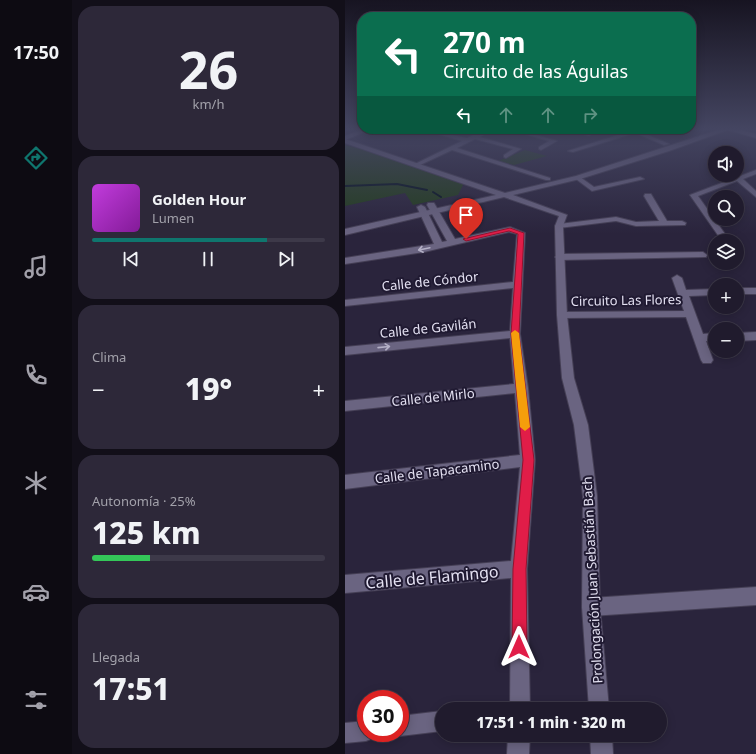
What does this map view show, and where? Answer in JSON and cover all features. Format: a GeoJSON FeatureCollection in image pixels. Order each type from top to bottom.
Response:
{"type":"FeatureCollection","features":[{"type":"Feature","properties":{"kind":"street"},"geometry":{"type":"LineString","coordinates":[[499,163],[548,179]]}},
{"type":"Feature","properties":{"kind":"street"},"geometry":{"type":"LineString","coordinates":[[432,208],[495,190],[615,163]]}},
{"type":"Feature","properties":{"kind":"street"},"geometry":{"type":"LineString","coordinates":[[345,225],[507,194],[577,178],[619,163]]}},
{"type":"Feature","properties":{"kind":"street"},"geometry":{"type":"LineString","coordinates":[[418,164],[507,194],[561,220],[616,219],[636,224],[682,223]]}},
{"type":"Feature","properties":{"kind":"street"},"geometry":{"type":"LineString","coordinates":[[744,177],[756,172]]}},
{"type":"Feature","properties":{"kind":"street"},"geometry":{"type":"LineString","coordinates":[[577,178],[592,189],[596,190],[640,179]]}},
{"type":"Feature","properties":{"kind":"street"},"geometry":{"type":"LineString","coordinates":[[721,234],[694,195],[731,182]]}},
{"type":"Feature","properties":{"kind":"street"},"geometry":{"type":"LineString","coordinates":[[742,182],[756,195]]}},
{"type":"Feature","properties":{"kind":"street"},"geometry":{"type":"LineString","coordinates":[[648,196],[664,223]]}},
{"type":"Feature","properties":{"kind":"street"},"geometry":{"type":"LineString","coordinates":[[432,208],[446,244]]}},
{"type":"Feature","properties":{"kind":"street"},"geometry":{"type":"LineString","coordinates":[[345,232],[423,210]]}},
{"type":"Feature","properties":{"kind":"street"},"geometry":{"type":"LineString","coordinates":[[423,210],[446,244]]}},
{"type":"Feature","properties":{"kind":"street","name":"Prolongación Juan Sebastián Bach"},"geometry":{"type":"LineString","coordinates":[[561,220],[559,258],[562,315],[568,378],[581,425],[590,496],[591,607],[598,702]]}},
{"type":"Feature","properties":{"kind":"street"},"geometry":{"type":"LineString","coordinates":[[345,261],[446,244],[510,229],[517,230],[521,233],[515,334],[529,460],[519,569],[520,702]]}},
{"type":"Feature","properties":{"kind":"street"},"geometry":{"type":"LineString","coordinates":[[559,258],[703,255]]}},
{"type":"Feature","properties":{"kind":"street","name":"Circuito Las Flores"},"geometry":{"type":"LineString","coordinates":[[677,278],[707,360]]}},
{"type":"Feature","properties":{"kind":"street","name":"Calle de Cóndor"},"geometry":{"type":"LineString","coordinates":[[345,303],[517,284]]}},
{"type":"Feature","properties":{"kind":"street"},"geometry":{"type":"LineString","coordinates":[[744,291],[756,291]]}},
{"type":"Feature","properties":{"kind":"street","name":"Circuito Las Flores"},"geometry":{"type":"LineString","coordinates":[[683,293],[708,292]]}},
{"type":"Feature","properties":{"kind":"street","name":"Circuito Las Flores"},"geometry":{"type":"LineString","coordinates":[[562,315],[690,314]]}},
{"type":"Feature","properties":{"kind":"street","name":"Calle de Gavilán"},"geometry":{"type":"LineString","coordinates":[[345,351],[515,334]]}},
{"type":"Feature","properties":{"kind":"street"},"geometry":{"type":"LineString","coordinates":[[744,336],[756,336]]}},
{"type":"Feature","properties":{"kind":"street"},"geometry":{"type":"LineString","coordinates":[[699,338],[708,337]]}},
{"type":"Feature","properties":{"kind":"street","name":"Calle de Mirlo"},"geometry":{"type":"LineString","coordinates":[[345,406],[522,388]]}},
{"type":"Feature","properties":{"kind":"street","name":"Calle de Tapacamino"},"geometry":{"type":"LineString","coordinates":[[345,482],[529,460]]}},
{"type":"Feature","properties":{"kind":"street","name":"Calle de Flamingo"},"geometry":{"type":"LineString","coordinates":[[345,584],[519,569]]}},
{"type":"Feature","properties":{"kind":"street"},"geometry":{"type":"LineString","coordinates":[[591,607],[756,596]]}},
{"type":"Feature","properties":{"kind":"street"},"geometry":{"type":"LineString","coordinates":[[409,725],[435,722]]}},
{"type":"Feature","properties":{"kind":"street"},"geometry":{"type":"LineString","coordinates":[[345,733],[357,732]]}},
{"type":"Feature","properties":{"kind":"street"},"geometry":{"type":"LineString","coordinates":[[518,754],[519,742]]}},
{"type":"Feature","properties":{"kind":"street"},"geometry":{"type":"LineString","coordinates":[[601,742],[602,754]]}},
{"type":"Feature","properties":{"kind":"green space"},"geometry":{"type":"Polygon","coordinates":[[[345,163],[409,163],[465,181],[458,195],[413,205],[405,193],[345,206],[345,163]]]}},
{"type":"Feature","properties":{"kind":"green space"},"geometry":{"type":"Polygon","coordinates":[[[507,163],[521,163],[514,165],[507,163]]]}},
{"type":"Feature","properties":{"kind":"waterway"},"geometry":{"type":"LineString","coordinates":[[345,186],[397,184],[427,190]]}},
{"type":"Feature","properties":{"kind":"waterway"},"geometry":{"type":"LineString","coordinates":[[433,192],[441,197]]}},
{"type":"Feature","properties":{"kind":"slow traffic"},"geometry":{"type":"LineString","coordinates":[[515,333],[525,427]]}},
{"type":"Feature","properties":{"kind":"route"},"geometry":{"type":"LineString","coordinates":[[466,239],[510,229],[517,230],[521,233],[515,334],[529,460],[519,569],[519,647]]}}]}
